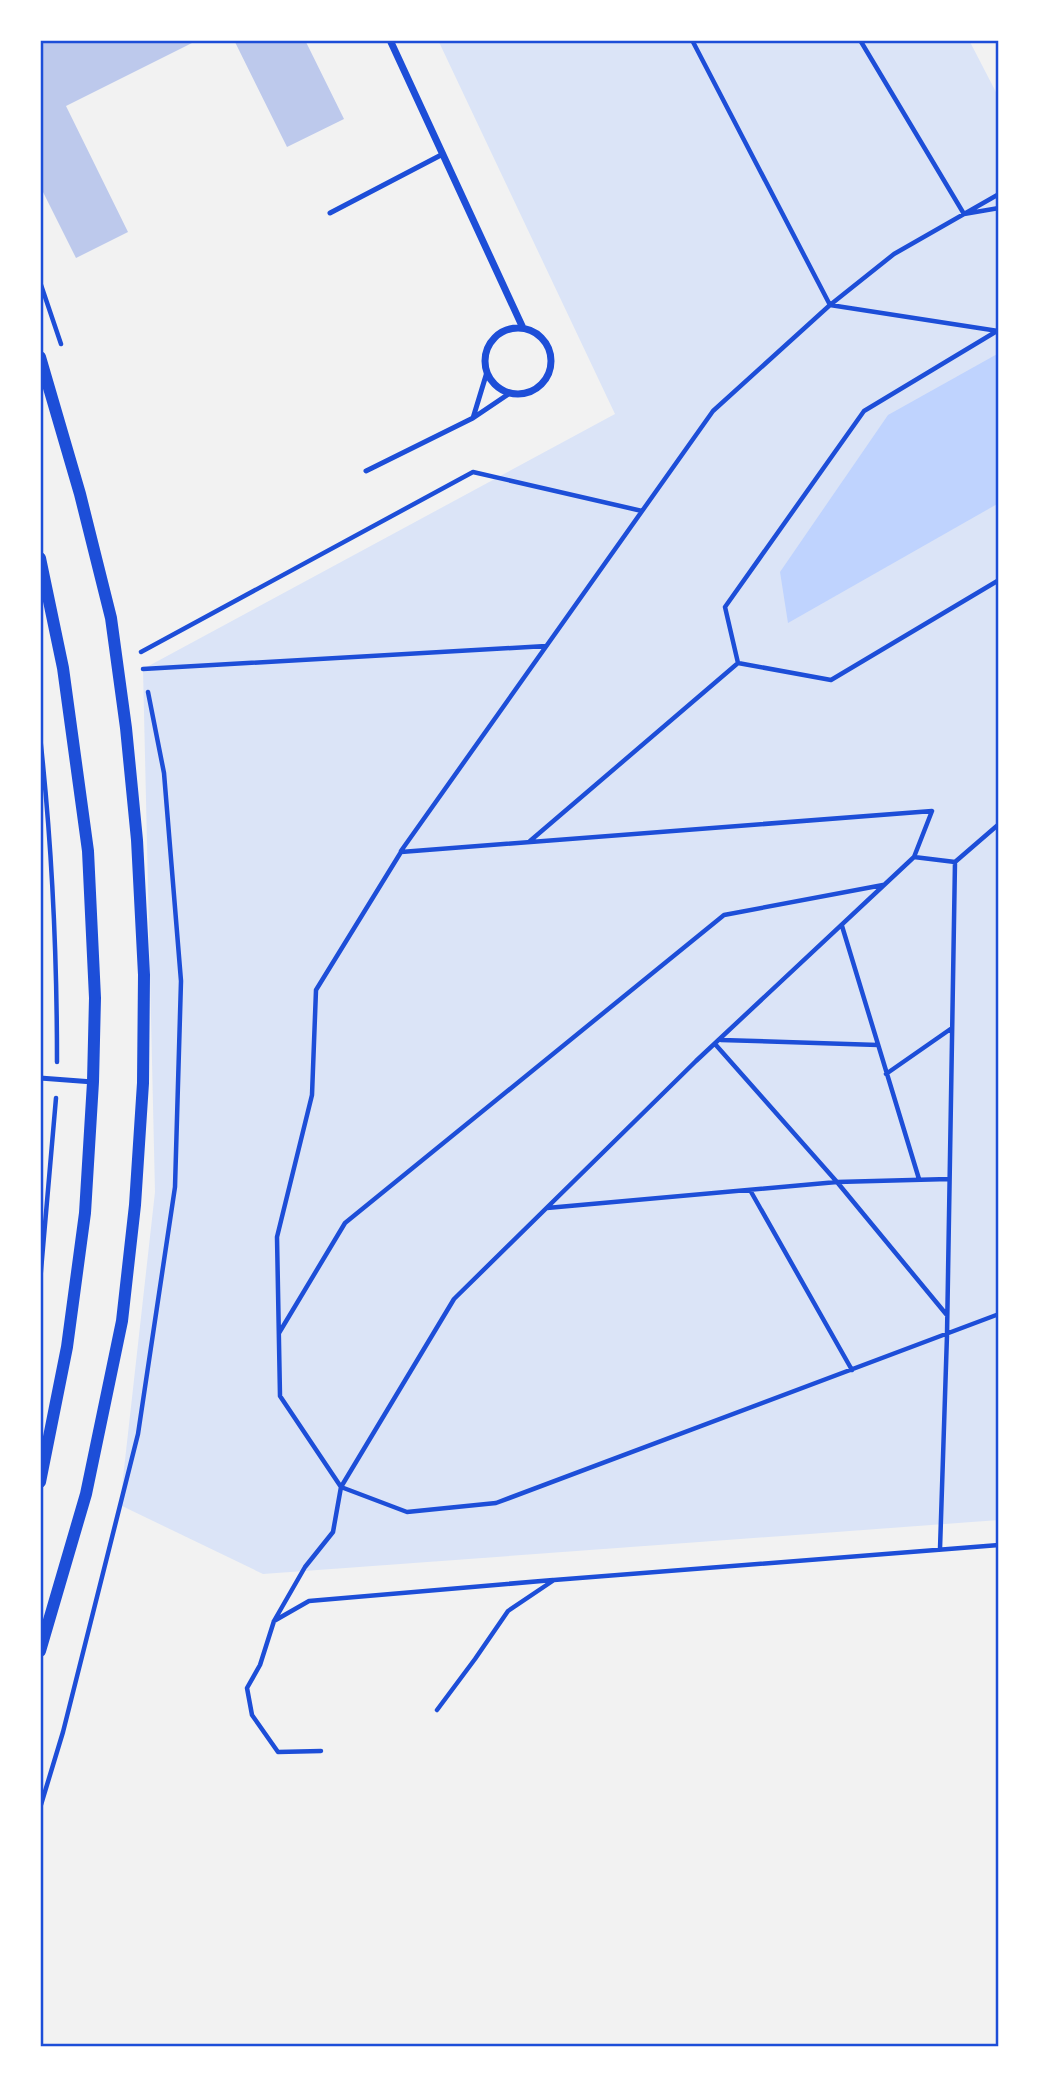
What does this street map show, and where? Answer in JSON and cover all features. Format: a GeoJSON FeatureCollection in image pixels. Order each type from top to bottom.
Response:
{"type":"FeatureCollection","features":[{"type":"Feature","properties":{"kind":"street"},"geometry":{"type":"LineString","coordinates":[[390,40],[523,328]]}},
{"type":"Feature","properties":{"kind":"street"},"geometry":{"type":"LineString","coordinates":[[523,328],[534,331],[543,339],[552,359],[551,370],[539,387],[520,394],[510,393],[492,382],[485,361],[487,350],[501,332],[523,328]]}},
{"type":"Feature","properties":{"kind":"street"},"geometry":{"type":"LineString","coordinates":[[40,357],[80,494],[111,618],[126,728],[137,840],[144,988],[143,1083],[135,1205],[122,1321],[86,1494],[40,1651]]}},
{"type":"Feature","properties":{"kind":"street"},"geometry":{"type":"LineString","coordinates":[[40,558],[63,668],[88,850],[95,998],[93,1082],[82,1240],[67,1347],[40,1482]]}},
{"type":"Feature","properties":{"kind":"lane"},"geometry":{"type":"LineString","coordinates":[[330,214],[443,154]]}},
{"type":"Feature","properties":{"kind":"lane"},"geometry":{"type":"LineString","coordinates":[[473,418],[487,372]]}},
{"type":"Feature","properties":{"kind":"lane"},"geometry":{"type":"LineString","coordinates":[[366,471],[473,418],[510,393]]}},
{"type":"Feature","properties":{"kind":"lane"},"geometry":{"type":"LineString","coordinates":[[40,1078],[93,1082]]}},
{"type":"Feature","properties":{"kind":"path"},"geometry":{"type":"LineString","coordinates":[[692,40],[830,305]]}},
{"type":"Feature","properties":{"kind":"path"},"geometry":{"type":"LineString","coordinates":[[860,40],[964,214]]}},
{"type":"Feature","properties":{"kind":"path"},"geometry":{"type":"LineString","coordinates":[[999,194],[894,254],[830,305],[713,411],[401,852],[316,990],[312,1095],[277,1237],[279,1396],[341,1487],[407,1511],[496,1503],[999,1314]]}},
{"type":"Feature","properties":{"kind":"path"},"geometry":{"type":"LineString","coordinates":[[964,214],[999,208]]}},
{"type":"Feature","properties":{"kind":"path"},"geometry":{"type":"LineString","coordinates":[[830,305],[998,331]]}},
{"type":"Feature","properties":{"kind":"path"},"geometry":{"type":"LineString","coordinates":[[738,663],[725,607],[864,411],[998,331]]}},
{"type":"Feature","properties":{"kind":"path"},"geometry":{"type":"LineString","coordinates":[[141,652],[473,472],[642,511]]}},
{"type":"Feature","properties":{"kind":"path"},"geometry":{"type":"LineString","coordinates":[[738,663],[831,680],[999,580]]}},
{"type":"Feature","properties":{"kind":"path"},"geometry":{"type":"LineString","coordinates":[[143,668],[547,646]]}},
{"type":"Feature","properties":{"kind":"path"},"geometry":{"type":"LineString","coordinates":[[529,842],[738,663]]}},
{"type":"Feature","properties":{"kind":"path"},"geometry":{"type":"LineString","coordinates":[[40,736],[51,832],[56,934],[57,1079],[40,1282]]}},
{"type":"Feature","properties":{"kind":"path"},"geometry":{"type":"LineString","coordinates":[[321,1751],[278,1752],[252,1715],[247,1688],[260,1665],[274,1621],[305,1567],[333,1532],[341,1487],[454,1300],[715,1044],[914,857],[932,811],[401,852]]}},
{"type":"Feature","properties":{"kind":"path"},"geometry":{"type":"LineString","coordinates":[[914,857],[955,862],[999,824]]}},
{"type":"Feature","properties":{"kind":"path"},"geometry":{"type":"LineString","coordinates":[[940,1549],[947,1335],[955,862]]}},
{"type":"Feature","properties":{"kind":"path"},"geometry":{"type":"LineString","coordinates":[[279,1334],[345,1223],[724,915],[886,884]]}},
{"type":"Feature","properties":{"kind":"path"},"geometry":{"type":"LineString","coordinates":[[842,925],[919,1179]]}},
{"type":"Feature","properties":{"kind":"path"},"geometry":{"type":"LineString","coordinates":[[886,1073],[952,1028]]}},
{"type":"Feature","properties":{"kind":"path"},"geometry":{"type":"LineString","coordinates":[[720,1040],[878,1045]]}},
{"type":"Feature","properties":{"kind":"path"},"geometry":{"type":"LineString","coordinates":[[715,1044],[837,1182],[947,1315]]}},
{"type":"Feature","properties":{"kind":"path"},"geometry":{"type":"LineString","coordinates":[[547,1208],[837,1182],[949,1179]]}},
{"type":"Feature","properties":{"kind":"path"},"geometry":{"type":"LineString","coordinates":[[750,1191],[852,1370]]}},
{"type":"Feature","properties":{"kind":"path"},"geometry":{"type":"LineString","coordinates":[[274,1621],[309,1601],[999,1545]]}},
{"type":"Feature","properties":{"kind":"path"},"geometry":{"type":"LineString","coordinates":[[437,1710],[508,1611],[554,1580]]}},
{"type":"Feature","properties":{"kind":"path"},"geometry":{"type":"LineString","coordinates":[[40,1808],[63,1732]]}},
{"type":"Feature","properties":{"kind":"shaded area"},"geometry":{"type":"Polygon","coordinates":[[[438,40],[969,40],[999,98],[999,1520],[263,1574],[120,1505],[155,1192],[143,669],[615,414],[438,40]]]}},
{"type":"Feature","properties":{"kind":"water"},"geometry":{"type":"Polygon","coordinates":[[[999,353],[999,503],[788,623],[780,572],[888,415],[999,353]]]}},
{"type":"Feature","properties":{"kind":"building"},"geometry":{"type":"Polygon","coordinates":[[[49,40],[198,40],[66,106],[128,232],[76,258],[40,186],[40,45],[49,40]]]}},
{"type":"Feature","properties":{"kind":"building"},"geometry":{"type":"Polygon","coordinates":[[[234,40],[305,40],[344,119],[287,147],[234,40]]]}}]}
